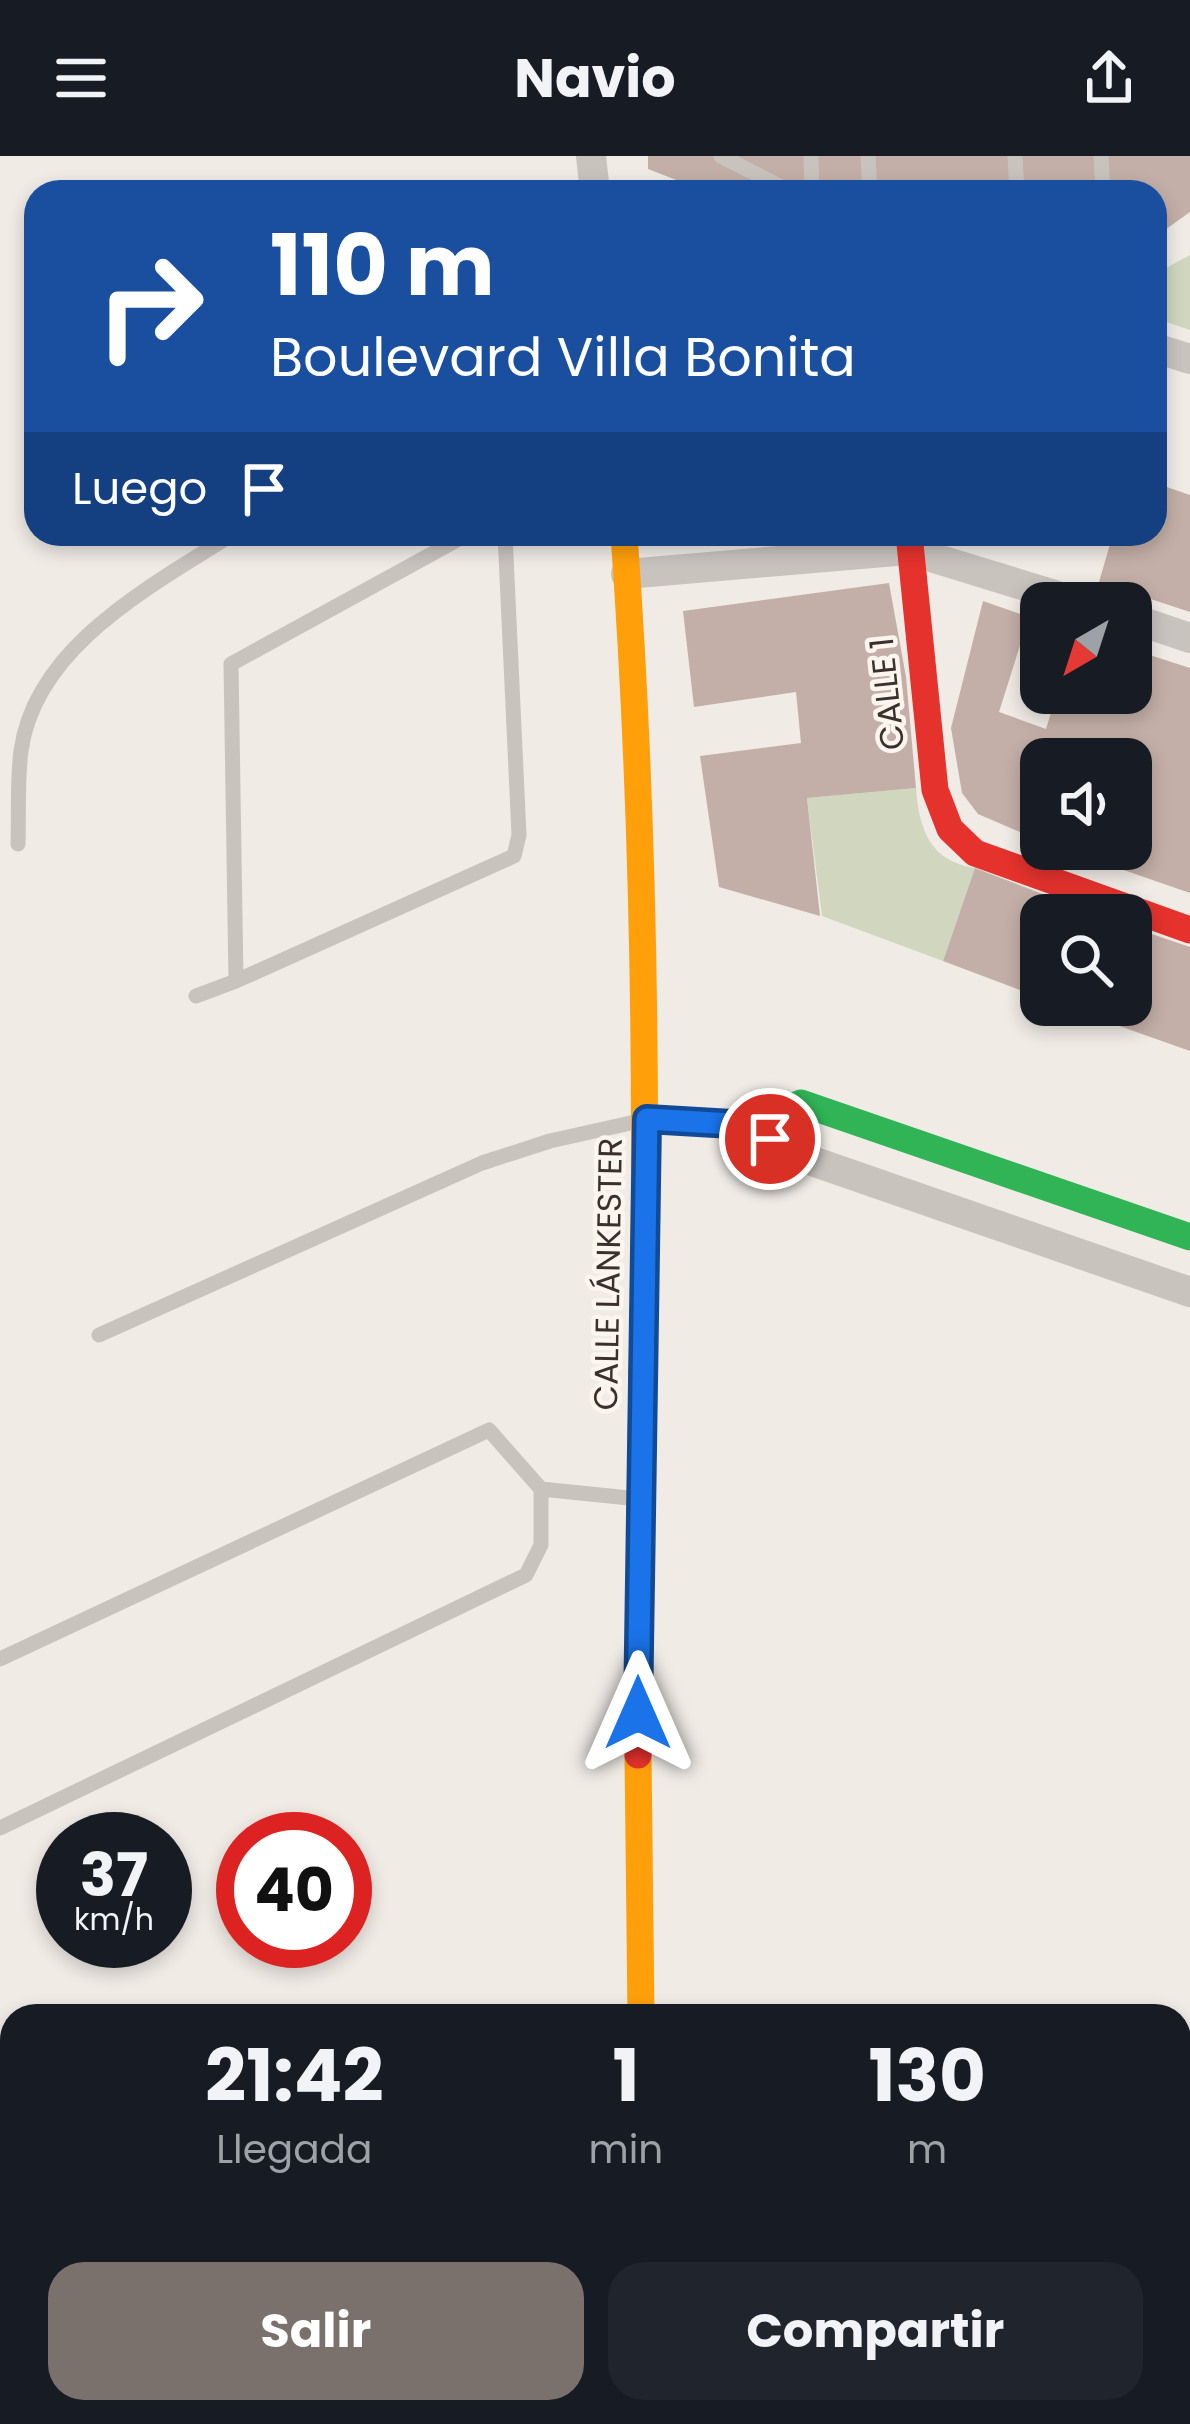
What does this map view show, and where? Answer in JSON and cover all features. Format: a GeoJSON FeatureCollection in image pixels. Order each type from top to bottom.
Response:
{"type":"FeatureCollection","features":[{"type":"Feature","properties":{"kind":"street","name":"CALLE LÁNKESTER"},"geometry":{"type":"LineString","coordinates":[[625,546],[637,712],[647,1119],[639,1499],[641,2004]]}},
{"type":"Feature","properties":{"kind":"street"},"geometry":{"type":"LineString","coordinates":[[626,574],[873,546]]}},
{"type":"Feature","properties":{"kind":"street","name":"CALLE 1"},"geometry":{"type":"LineString","coordinates":[[908,546],[933,778],[940,818],[956,840],[975,853],[1190,930]]}},
{"type":"Feature","properties":{"kind":"street"},"geometry":{"type":"LineString","coordinates":[[919,546],[1021,582]]}},
{"type":"Feature","properties":{"kind":"street"},"geometry":{"type":"LineString","coordinates":[[1152,625],[1190,638]]}},
{"type":"Feature","properties":{"kind":"street"},"geometry":{"type":"LineString","coordinates":[[647,1119],[749,1125],[801,1102],[1190,1237]]}},
{"type":"Feature","properties":{"kind":"street"},"geometry":{"type":"LineString","coordinates":[[749,1125],[789,1153],[1190,1292]]}},
{"type":"Feature","properties":{"kind":"street"},"geometry":{"type":"LineString","coordinates":[[1069,1249],[1085,1199]]}},
{"type":"Feature","properties":{"kind":"lane"},"geometry":{"type":"LineString","coordinates":[[721,156],[768,180]]}},
{"type":"Feature","properties":{"kind":"lane"},"geometry":{"type":"LineString","coordinates":[[18,844],[21,748],[41,690],[85,638],[141,592],[214,546]]}},
{"type":"Feature","properties":{"kind":"lane"},"geometry":{"type":"LineString","coordinates":[[236,981],[231,664],[446,546]]}},
{"type":"Feature","properties":{"kind":"lane"},"geometry":{"type":"LineString","coordinates":[[196,996],[514,856],[519,835],[507,546]]}},
{"type":"Feature","properties":{"kind":"lane"},"geometry":{"type":"LineString","coordinates":[[99,1335],[482,1163],[550,1141],[647,1119]]}},
{"type":"Feature","properties":{"kind":"lane"},"geometry":{"type":"LineString","coordinates":[[0,1659],[488,1430],[541,1489],[541,1545],[526,1575],[0,1828]]}},
{"type":"Feature","properties":{"kind":"lane"},"geometry":{"type":"LineString","coordinates":[[541,1489],[639,1499]]}},
{"type":"Feature","properties":{"kind":"green space"},"geometry":{"type":"Polygon","coordinates":[[[1190,255],[1190,330],[1167,322],[1167,267],[1190,255]]]}},
{"type":"Feature","properties":{"kind":"green space"},"geometry":{"type":"Polygon","coordinates":[[[916,788],[929,840],[947,858],[975,868],[943,961],[822,916],[807,798],[916,788]]]}},
{"type":"Feature","properties":{"kind":"building"},"geometry":{"type":"Polygon","coordinates":[[[648,156],[1190,156],[1190,212],[1167,228],[1167,180],[676,180],[648,169],[648,156]]]}},
{"type":"Feature","properties":{"kind":"building"},"geometry":{"type":"Polygon","coordinates":[[[1167,487],[1190,495],[1190,612],[1152,599],[1152,582],[1099,582],[1110,546],[1167,546],[1167,487]]]}},
{"type":"Feature","properties":{"kind":"building"},"geometry":{"type":"Polygon","coordinates":[[[889,583],[906,677],[916,788],[807,798],[820,916],[719,887],[700,756],[801,743],[796,692],[694,707],[683,611],[889,583]]]}},
{"type":"Feature","properties":{"kind":"building"},"geometry":{"type":"Polygon","coordinates":[[[983,601],[1020,614],[1020,646],[999,712],[1046,729],[1051,714],[1152,714],[1152,656],[1190,668],[1190,893],[1124,870],[1152,870],[1152,738],[1020,738],[1020,832],[978,814],[962,793],[951,728],[983,601]]]}},
{"type":"Feature","properties":{"kind":"building"},"geometry":{"type":"Polygon","coordinates":[[[975,868],[1042,894],[1020,894],[1020,990],[943,961],[975,868]]]}},
{"type":"Feature","properties":{"kind":"building"},"geometry":{"type":"Polygon","coordinates":[[[1152,934],[1190,947],[1190,1051],[1119,1026],[1152,1026],[1152,934]]]}},
{"type":"Feature","properties":{"kind":"traffic: fast"},"geometry":{"type":"LineString","coordinates":[[647,1119],[749,1125],[801,1103],[1190,1237]]}},
{"type":"Feature","properties":{"kind":"traffic: slow"},"geometry":{"type":"LineString","coordinates":[[625,546],[643,953],[642,1372]]}},
{"type":"Feature","properties":{"kind":"traffic: slow"},"geometry":{"type":"LineString","coordinates":[[638,1755],[641,2004]]}},
{"type":"Feature","properties":{"kind":"traffic: jam"},"geometry":{"type":"LineString","coordinates":[[910,546],[935,790],[950,829],[975,853],[1190,930]]}},
{"type":"Feature","properties":{"kind":"traffic: jam"},"geometry":{"type":"LineString","coordinates":[[638,1755],[642,1372]]}},
{"type":"Feature","properties":{"kind":"route"},"geometry":{"type":"LineString","coordinates":[[638,1713],[647,1119],[749,1125],[770,1139]]}}]}
